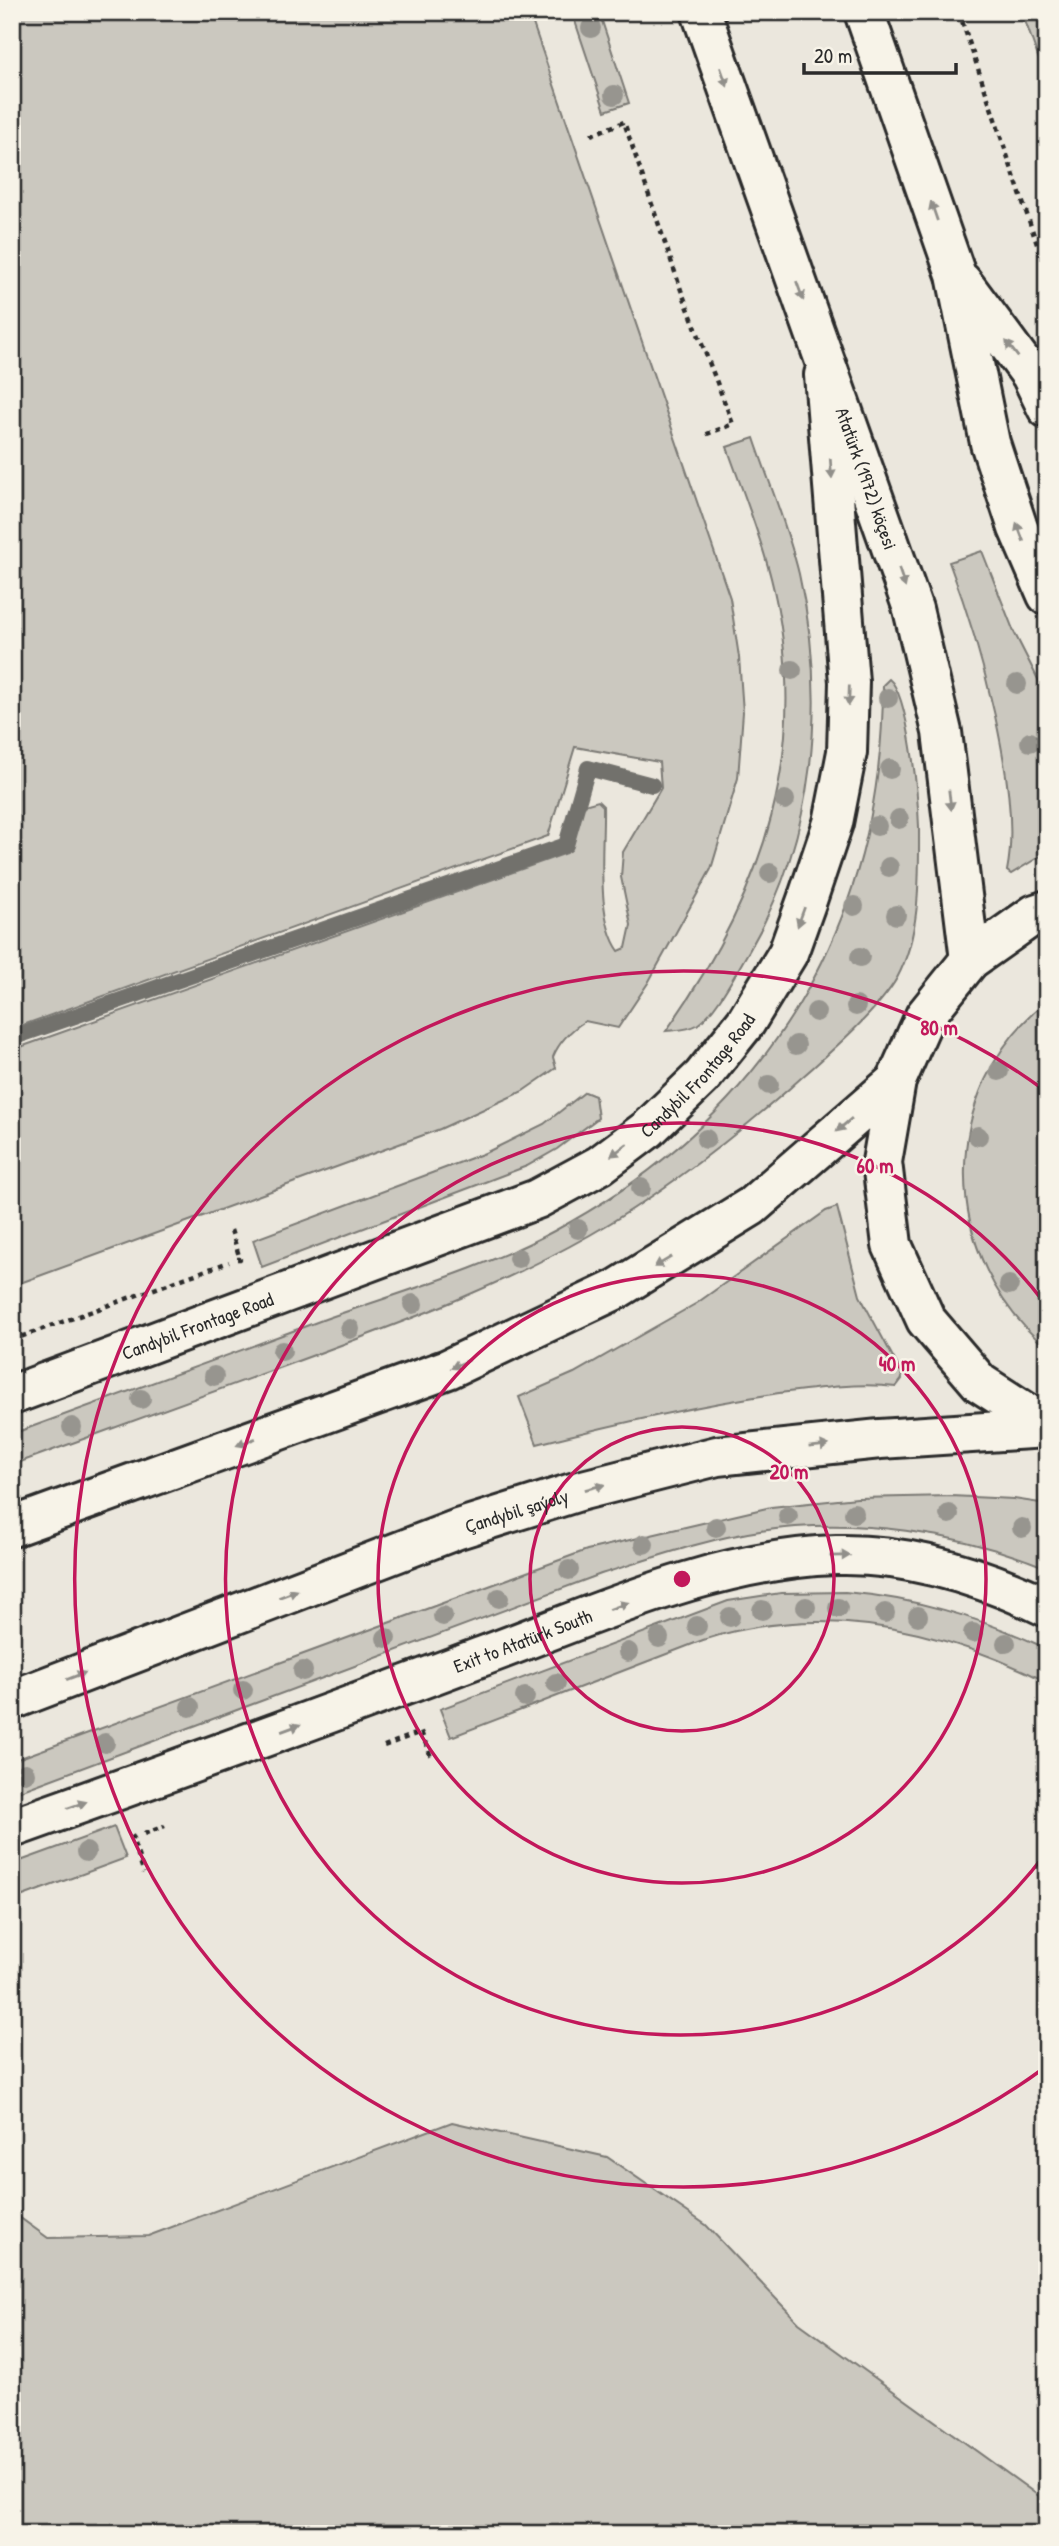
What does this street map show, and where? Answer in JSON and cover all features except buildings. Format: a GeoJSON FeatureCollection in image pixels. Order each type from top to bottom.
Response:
{"type":"FeatureCollection","features":[{"type":"Feature","properties":{"kind":"main road","name":"Atatürk (1972) köçesi"},"geometry":{"type":"LineString","coordinates":[[701,12],[913,609],[942,732],[970,960]]}},
{"type":"Feature","properties":{"kind":"main road"},"geometry":{"type":"LineString","coordinates":[[864,12],[956,275],[990,443],[1018,528],[1047,595]]}},
{"type":"Feature","properties":{"kind":"main road"},"geometry":{"type":"LineString","coordinates":[[956,275],[1031,375],[1047,408]]}},
{"type":"Feature","properties":{"kind":"main road","name":"Candybil Frontage Road"},"geometry":{"type":"LineString","coordinates":[[12,1395],[537,1199],[600,1165],[648,1129],[702,1077],[747,1022],[788,953],[833,823],[847,751],[849,682],[822,352]]}},
{"type":"Feature","properties":{"kind":"main road"},"geometry":{"type":"LineString","coordinates":[[1047,910],[1035,914],[970,960],[925,1016],[895,1081],[882,1162],[892,1245],[926,1320],[980,1383],[1047,1427]]}},
{"type":"Feature","properties":{"kind":"main road"},"geometry":{"type":"LineString","coordinates":[[12,1527],[448,1369],[617,1289],[752,1206],[895,1081]]}},
{"type":"Feature","properties":{"kind":"main road","name":"Çandybil şaýoly"},"geometry":{"type":"LineString","coordinates":[[12,1700],[458,1530],[579,1491],[717,1456],[1047,1427]]}},
{"type":"Feature","properties":{"kind":"main road","name":"Exit to Atatürk South"},"geometry":{"type":"LineString","coordinates":[[12,1828],[202,1761],[651,1594],[735,1569],[836,1555],[882,1557],[945,1569],[998,1584],[1047,1608]]}},
{"type":"Feature","properties":{"kind":"path"},"geometry":{"type":"LineString","coordinates":[[959,12],[1047,274]]}},
{"type":"Feature","properties":{"kind":"path"},"geometry":{"type":"LineString","coordinates":[[591,135],[624,122],[681,290],[733,424],[702,436]]}},
{"type":"Feature","properties":{"kind":"path"},"geometry":{"type":"LineString","coordinates":[[12,1340],[240,1259],[231,1230]]}},
{"type":"Feature","properties":{"kind":"path"},"geometry":{"type":"LineString","coordinates":[[401,1740],[421,1732],[432,1759]]}},
{"type":"Feature","properties":{"kind":"path"},"geometry":{"type":"LineString","coordinates":[[144,1873],[132,1838],[153,1830]]}},
{"type":"Feature","properties":{"kind":"shaded area"},"geometry":{"type":"Polygon","coordinates":[[[12,12],[529,12],[730,598],[739,657],[743,712],[738,778],[711,869],[648,983],[618,1028],[585,1021],[570,1032],[559,1046],[553,1057],[556,1068],[523,1091],[440,1129],[12,1286],[12,1050],[567,853],[584,805],[598,801],[603,806],[604,901],[611,937],[619,951],[626,948],[631,925],[621,877],[623,852],[661,788],[659,762],[575,747],[548,836],[12,1029],[12,12]]]}},
{"type":"Feature","properties":{"kind":"shaded area"},"geometry":{"type":"Polygon","coordinates":[[[572,12],[599,12],[629,103],[605,111],[572,12]]]}},
{"type":"Feature","properties":{"kind":"shaded area"},"geometry":{"type":"Polygon","coordinates":[[[1022,12],[1047,12],[1047,82],[1022,12]]]}},
{"type":"Feature","properties":{"kind":"shaded area"},"geometry":{"type":"Polygon","coordinates":[[[754,438],[795,557],[808,622],[813,671],[810,768],[789,862],[771,908],[749,951],[719,1001],[704,1019],[690,1028],[666,1031],[730,926],[754,872],[771,816],[783,759],[787,701],[783,640],[767,562],[727,447],[754,438]]]}},
{"type":"Feature","properties":{"kind":"shaded area"},"geometry":{"type":"Polygon","coordinates":[[[982,551],[1014,632],[1047,697],[1047,852],[1011,874],[1007,871],[1009,800],[995,715],[973,631],[949,562],[982,551]]]}},
{"type":"Feature","properties":{"kind":"shaded area"},"geometry":{"type":"Polygon","coordinates":[[[889,679],[896,689],[907,725],[917,794],[919,865],[915,924],[905,961],[888,992],[863,1021],[817,1064],[743,1128],[669,1185],[590,1235],[519,1272],[408,1320],[12,1465],[12,1434],[441,1279],[527,1245],[629,1185],[695,1132],[751,1072],[798,1006],[835,934],[861,856],[878,773],[883,685],[889,679]]]}},
{"type":"Feature","properties":{"kind":"shaded area"},"geometry":{"type":"Polygon","coordinates":[[[1047,1001],[1047,1348],[1011,1311],[986,1268],[970,1222],[965,1174],[970,1126],[985,1080],[1011,1038],[1047,1001]]]}},
{"type":"Feature","properties":{"kind":"shaded area"},"geometry":{"type":"Polygon","coordinates":[[[585,1092],[595,1096],[598,1118],[557,1149],[527,1166],[262,1267],[253,1240],[485,1153],[544,1124],[585,1092]]]}},
{"type":"Feature","properties":{"kind":"shaded area"},"geometry":{"type":"Polygon","coordinates":[[[837,1207],[860,1296],[901,1372],[902,1379],[896,1387],[850,1386],[773,1394],[654,1416],[537,1444],[519,1397],[574,1373],[697,1303],[826,1211],[837,1207]]]}},
{"type":"Feature","properties":{"kind":"shaded area"},"geometry":{"type":"Polygon","coordinates":[[[951,1496],[1014,1499],[1047,1504],[1047,1568],[978,1545],[869,1527],[796,1527],[719,1539],[601,1574],[12,1794],[12,1761],[587,1550],[771,1507],[857,1498],[951,1496]]]}},
{"type":"Feature","properties":{"kind":"shaded area"},"geometry":{"type":"Polygon","coordinates":[[[845,1592],[944,1610],[991,1625],[1039,1645],[1047,1649],[1047,1682],[964,1647],[922,1635],[879,1626],[835,1622],[792,1623],[747,1629],[703,1640],[451,1737],[440,1709],[728,1601],[781,1593],[845,1592]]]}},
{"type":"Feature","properties":{"kind":"shaded area"},"geometry":{"type":"Polygon","coordinates":[[[114,1827],[126,1858],[12,1900],[12,1864],[114,1827]]]}},
{"type":"Feature","properties":{"kind":"shaded area"},"geometry":{"type":"Polygon","coordinates":[[[452,2122],[607,2157],[706,2225],[799,2323],[1047,2502],[1047,2534],[12,2534],[12,2212],[48,2238],[148,2236],[452,2122]]]}},
{"type":"Feature","properties":{"kind":"waterway"},"geometry":{"type":"LineString","coordinates":[[12,1038],[566,845],[588,768],[652,785]]}}]}
